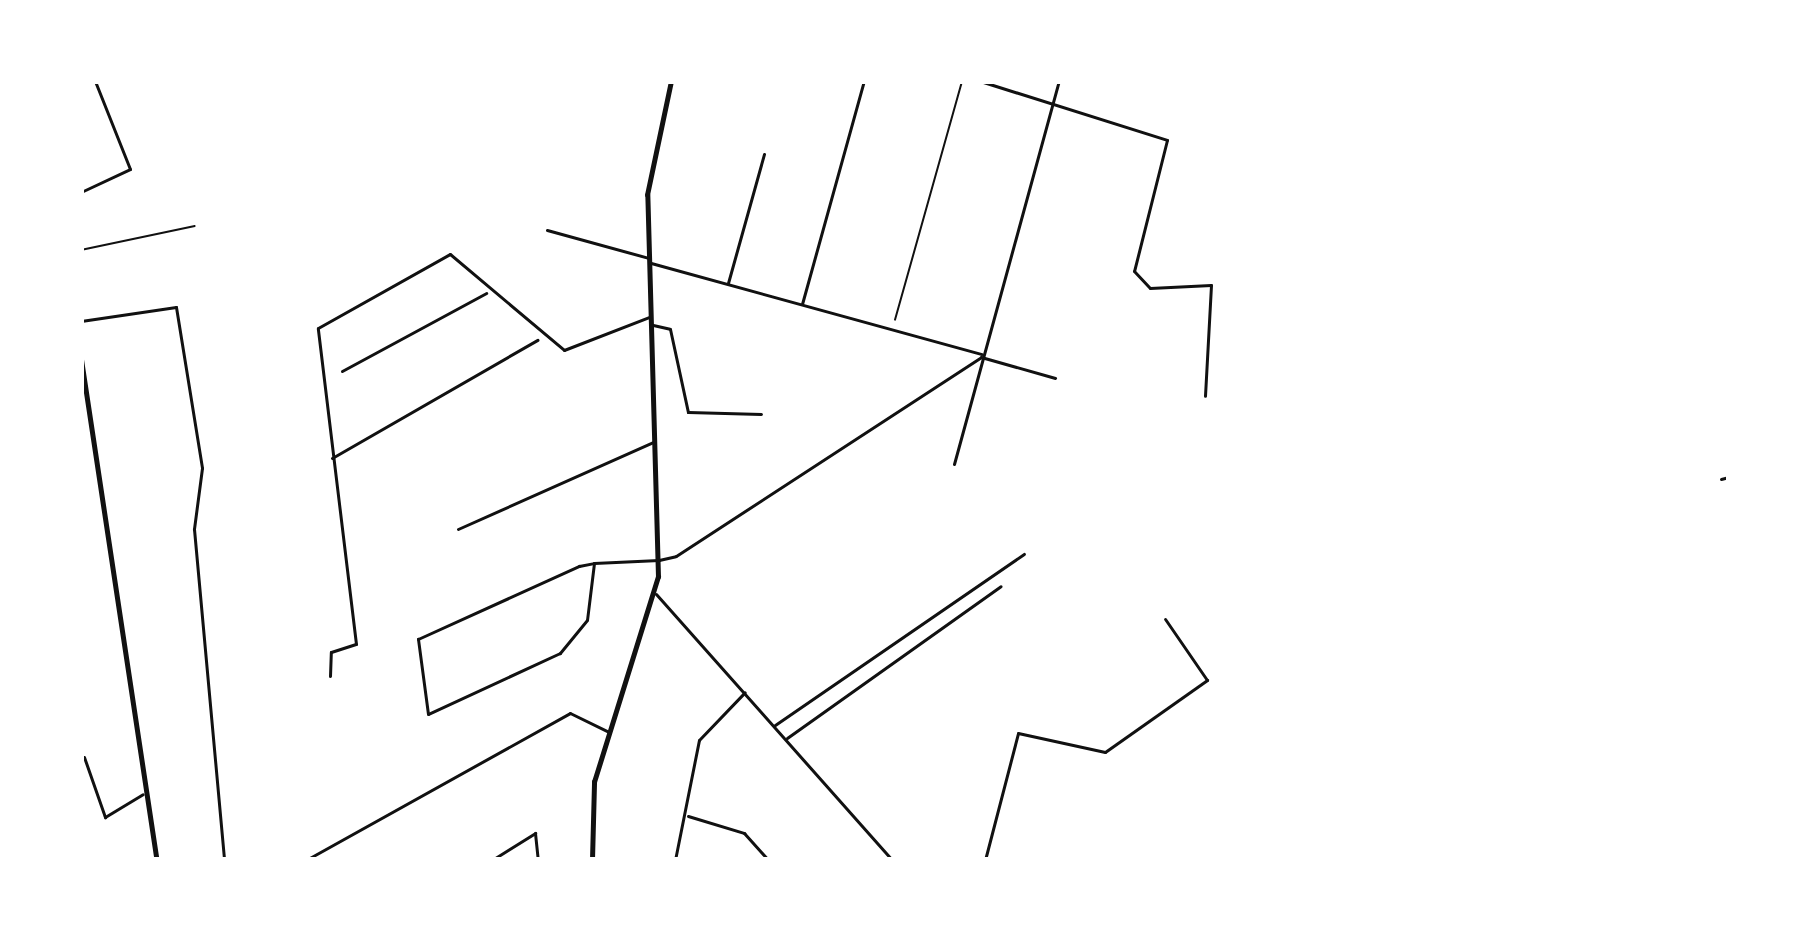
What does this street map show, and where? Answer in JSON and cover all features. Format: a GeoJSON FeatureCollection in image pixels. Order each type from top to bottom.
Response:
{"type":"FeatureCollection","features":[{"type":"Feature","properties":{"kind":"main road"},"geometry":{"type":"LineString","coordinates":[[592,860],[592,796],[656,594],[648,176],[670,81]]}},
{"type":"Feature","properties":{"kind":"main road"},"geometry":{"type":"LineString","coordinates":[[81,356],[157,860]]}},
{"type":"Feature","properties":{"kind":"street"},"geometry":{"type":"LineString","coordinates":[[81,192],[130,169],[95,81]]}},
{"type":"Feature","properties":{"kind":"street"},"geometry":{"type":"LineString","coordinates":[[802,304],[864,81]]}},
{"type":"Feature","properties":{"kind":"street"},"geometry":{"type":"LineString","coordinates":[[980,81],[1167,140],[1134,271],[1150,288],[1211,285],[1205,396]]}},
{"type":"Feature","properties":{"kind":"street"},"geometry":{"type":"LineString","coordinates":[[954,464],[1059,81]]}},
{"type":"Feature","properties":{"kind":"street"},"geometry":{"type":"LineString","coordinates":[[727,285],[764,154]]}},
{"type":"Feature","properties":{"kind":"street"},"geometry":{"type":"LineString","coordinates":[[548,230],[1055,378]]}},
{"type":"Feature","properties":{"kind":"street"},"geometry":{"type":"LineString","coordinates":[[330,676],[332,652],[356,644],[318,328],[450,254],[539,340],[589,348],[651,321],[670,329],[688,412],[761,414]]}},
{"type":"Feature","properties":{"kind":"street"},"geometry":{"type":"LineString","coordinates":[[342,371],[488,292]]}},
{"type":"Feature","properties":{"kind":"street"},"geometry":{"type":"LineString","coordinates":[[81,321],[176,307],[202,468],[194,529],[224,860]]}},
{"type":"Feature","properties":{"kind":"street"},"geometry":{"type":"LineString","coordinates":[[332,458],[539,340]]}},
{"type":"Feature","properties":{"kind":"street"},"geometry":{"type":"LineString","coordinates":[[594,563],[587,620],[560,653],[428,714],[418,639],[594,563],[658,560],[982,356]]}},
{"type":"Feature","properties":{"kind":"street"},"geometry":{"type":"LineString","coordinates":[[458,529],[656,442]]}},
{"type":"Feature","properties":{"kind":"street"},"geometry":{"type":"LineString","coordinates":[[1721,479],[1729,477]]}},
{"type":"Feature","properties":{"kind":"street"},"geometry":{"type":"LineString","coordinates":[[774,726],[1024,554]]}},
{"type":"Feature","properties":{"kind":"street"},"geometry":{"type":"LineString","coordinates":[[785,739],[1001,586]]}},
{"type":"Feature","properties":{"kind":"street"},"geometry":{"type":"LineString","coordinates":[[656,594],[747,691],[892,860]]}},
{"type":"Feature","properties":{"kind":"street"},"geometry":{"type":"LineString","coordinates":[[985,860],[1018,733],[1105,752],[1207,680],[1165,619]]}},
{"type":"Feature","properties":{"kind":"street"},"geometry":{"type":"LineString","coordinates":[[675,860],[699,740],[747,691]]}},
{"type":"Feature","properties":{"kind":"street"},"geometry":{"type":"LineString","coordinates":[[306,860],[570,713],[609,732]]}},
{"type":"Feature","properties":{"kind":"street"},"geometry":{"type":"LineString","coordinates":[[84,757],[105,817],[147,793]]}},
{"type":"Feature","properties":{"kind":"street"},"geometry":{"type":"LineString","coordinates":[[686,816],[744,833],[768,860]]}},
{"type":"Feature","properties":{"kind":"street"},"geometry":{"type":"LineString","coordinates":[[492,860],[535,833],[538,860]]}},
{"type":"Feature","properties":{"kind":"path"},"geometry":{"type":"LineString","coordinates":[[892,328],[962,81]]}},
{"type":"Feature","properties":{"kind":"path"},"geometry":{"type":"LineString","coordinates":[[81,250],[195,226]]}}]}
